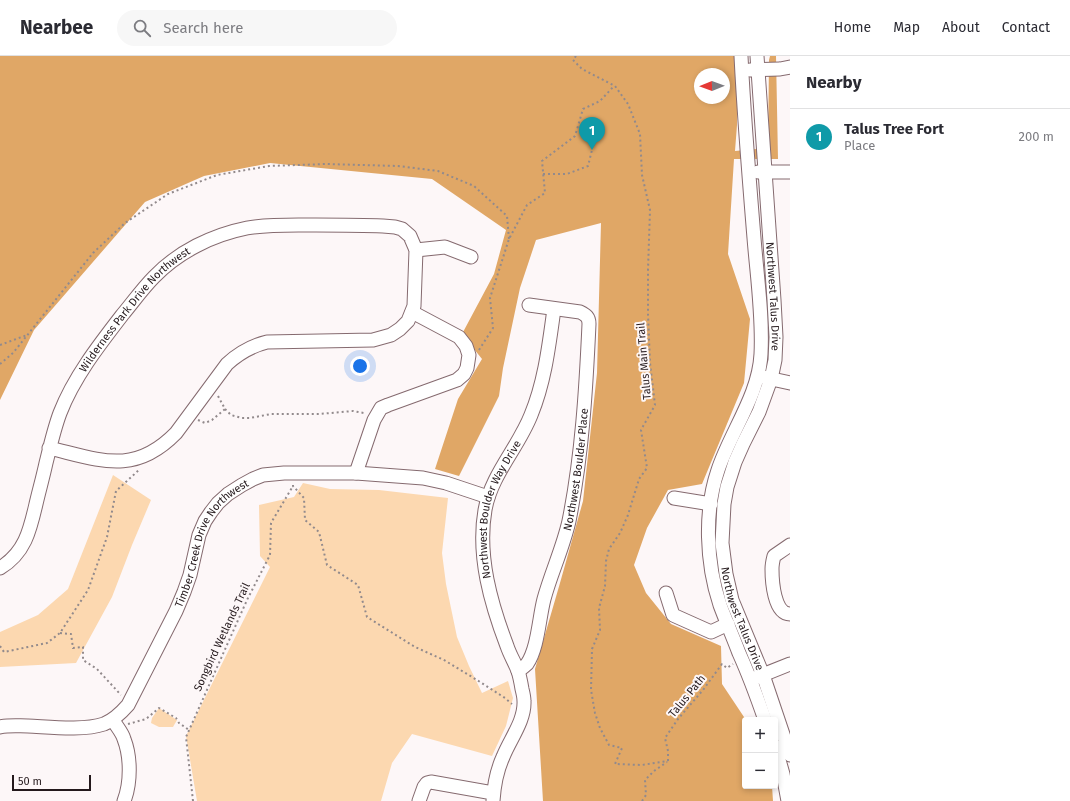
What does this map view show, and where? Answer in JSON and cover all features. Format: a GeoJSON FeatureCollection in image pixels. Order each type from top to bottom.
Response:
{"type":"FeatureCollection","features":[{"type":"Feature","properties":{"kind":"street","name":"Northwest Talus Drive"},"geometry":{"type":"LineString","coordinates":[[741,56],[748,173],[762,333],[761,356],[758,376],[718,472],[711,504],[709,551],[720,604],[764,717]]}},
{"type":"Feature","properties":{"kind":"street","name":"Northwest Talus Drive"},"geometry":{"type":"LineString","coordinates":[[757,56],[776,337],[775,360],[771,380],[759,412],[735,462],[727,487],[724,504],[722,543],[726,574],[732,600],[763,675],[790,755]]}},
{"type":"Feature","properties":{"kind":"street"},"geometry":{"type":"LineString","coordinates":[[742,70],[780,69],[790,67]]}},
{"type":"Feature","properties":{"kind":"street"},"geometry":{"type":"LineString","coordinates":[[748,173],[765,171],[790,172]]}},
{"type":"Feature","properties":{"kind":"street","name":"Wilderness Park Drive Northwest"},"geometry":{"type":"LineString","coordinates":[[0,568],[15,556],[24,544],[30,530],[50,448],[60,414],[71,390],[84,368],[114,326],[154,277],[172,261],[207,240],[247,228],[267,226],[395,227],[402,229],[410,236],[416,250]]}},
{"type":"Feature","properties":{"kind":"street"},"geometry":{"type":"LineString","coordinates":[[50,448],[112,462],[144,457],[162,447],[176,433],[227,364],[246,348],[256,344],[276,341],[373,340],[391,335],[400,329],[408,320],[414,306],[416,250],[445,247],[471,257]]}},
{"type":"Feature","properties":{"kind":"street","name":"Northwest Boulder Place"},"geometry":{"type":"LineString","coordinates":[[518,671],[526,665],[533,650],[547,586],[568,523],[581,445],[589,318],[580,312],[529,305]]}},
{"type":"Feature","properties":{"kind":"street","name":"Northwest Boulder Way Drive"},"geometry":{"type":"LineString","coordinates":[[493,797],[496,776],[502,758],[522,716],[525,699],[518,671],[509,653],[498,624],[489,590],[483,547],[485,511],[488,497],[497,476],[531,416],[539,394],[554,309]]}},
{"type":"Feature","properties":{"kind":"street"},"geometry":{"type":"LineString","coordinates":[[356,473],[376,416],[381,408],[457,380],[464,374],[467,368],[469,355],[466,346],[459,337],[412,312]]}},
{"type":"Feature","properties":{"kind":"street"},"geometry":{"type":"LineString","coordinates":[[758,376],[790,383]]}},
{"type":"Feature","properties":{"kind":"street","name":"Timber Creek Drive Northwest"},"geometry":{"type":"LineString","coordinates":[[0,727],[14,725],[81,728],[105,724],[121,714],[128,705],[176,611],[190,575],[199,535],[211,512],[228,494],[253,479],[284,472],[356,473],[427,479],[446,483],[488,497]]}},
{"type":"Feature","properties":{"kind":"street"},"geometry":{"type":"LineString","coordinates":[[674,498],[711,504]]}},
{"type":"Feature","properties":{"kind":"street"},"geometry":{"type":"LineString","coordinates":[[790,545],[774,556],[772,568],[776,601],[781,610],[786,614],[790,614]]}},
{"type":"Feature","properties":{"kind":"street"},"geometry":{"type":"LineString","coordinates":[[666,593],[673,616],[711,632],[728,624]]}},
{"type":"Feature","properties":{"kind":"street"},"geometry":{"type":"LineString","coordinates":[[750,680],[790,664]]}},
{"type":"Feature","properties":{"kind":"street"},"geometry":{"type":"LineString","coordinates":[[113,720],[124,738],[127,750],[128,778],[124,801]]}},
{"type":"Feature","properties":{"kind":"street"},"geometry":{"type":"LineString","coordinates":[[777,753],[788,801]]}},
{"type":"Feature","properties":{"kind":"street"},"geometry":{"type":"LineString","coordinates":[[419,801],[424,787],[427,783],[431,782],[493,797]]}},
{"type":"Feature","properties":{"kind":"path","name":"Talus Main Trail"},"geometry":{"type":"LineString","coordinates":[[576,56],[573,60],[582,68],[615,86],[628,104],[640,134],[642,175],[650,210],[648,314],[650,363],[655,405],[641,430],[647,468],[639,478],[628,515],[620,533],[610,549],[606,561],[605,586],[599,608],[600,630],[592,649],[591,690],[595,713],[608,744],[622,748],[615,764],[642,765],[668,761]]}},
{"type":"Feature","properties":{"kind":"path"},"geometry":{"type":"LineString","coordinates":[[467,368],[493,328],[490,298],[509,239],[527,205],[545,193],[542,161],[575,136],[584,109],[600,102],[615,86]]}},
{"type":"Feature","properties":{"kind":"path"},"geometry":{"type":"LineString","coordinates":[[543,174],[567,174],[588,166],[592,150]]}},
{"type":"Feature","properties":{"kind":"path"},"geometry":{"type":"LineString","coordinates":[[0,345],[28,334]]}},
{"type":"Feature","properties":{"kind":"path"},"geometry":{"type":"LineString","coordinates":[[217,394],[225,409],[231,415],[242,418],[271,414],[319,414],[353,411],[376,416]]}},
{"type":"Feature","properties":{"kind":"path"},"geometry":{"type":"LineString","coordinates":[[197,420],[205,423],[212,420],[225,409]]}},
{"type":"Feature","properties":{"kind":"path"},"geometry":{"type":"LineString","coordinates":[[0,646],[4,652],[47,643],[60,633],[88,590],[107,537],[116,491],[140,469],[141,466]]}},
{"type":"Feature","properties":{"kind":"path"},"geometry":{"type":"LineString","coordinates":[[292,472],[293,486],[304,498],[305,520],[318,532],[327,565],[358,585],[367,617],[415,647],[444,660],[477,680],[506,698],[513,706]]}},
{"type":"Feature","properties":{"kind":"path","name":"Songbird Wetlands Trail"},"geometry":{"type":"LineString","coordinates":[[193,801],[186,736],[247,600],[270,555],[271,523],[293,486]]}},
{"type":"Feature","properties":{"kind":"path"},"geometry":{"type":"LineString","coordinates":[[60,633],[71,634],[73,648],[83,647],[83,660],[97,669],[124,698]]}},
{"type":"Feature","properties":{"kind":"path","name":"Talus Path"},"geometry":{"type":"LineString","coordinates":[[668,761],[668,751],[665,738],[678,719],[703,690],[722,664],[727,668],[742,660]]}},
{"type":"Feature","properties":{"kind":"path"},"geometry":{"type":"LineString","coordinates":[[128,724],[146,719],[159,708],[176,718],[179,723],[189,730]]}},
{"type":"Feature","properties":{"kind":"path"},"geometry":{"type":"LineString","coordinates":[[642,801],[646,795],[645,780],[654,771],[668,761]]}},
{"type":"Feature","properties":{"kind":"shaded area"},"geometry":{"type":"Polygon","coordinates":[[[0,56],[737,56],[737,125],[735,151],[768,148],[769,60],[770,56],[776,56],[778,159],[734,159],[728,254],[750,319],[744,383],[702,484],[668,490],[647,528],[634,565],[646,593],[671,624],[721,646],[722,684],[744,717],[742,717],[742,789],[772,789],[773,801],[543,801],[535,669],[583,501],[597,373],[601,223],[536,240],[520,288],[503,368],[499,396],[459,476],[435,469],[458,399],[482,359],[462,334],[494,274],[506,230],[432,179],[270,163],[204,176],[145,202],[34,330],[0,400],[0,56]]]}},
{"type":"Feature","properties":{"kind":"shaded area"},"geometry":{"type":"Polygon","coordinates":[[[113,475],[151,500],[112,597],[76,663],[0,667],[0,632],[38,615],[68,589],[113,475]]]}},
{"type":"Feature","properties":{"kind":"shaded area"},"geometry":{"type":"Polygon","coordinates":[[[303,483],[330,489],[379,490],[448,498],[442,553],[446,584],[457,637],[482,693],[508,681],[513,698],[506,726],[492,756],[412,734],[392,763],[381,801],[197,801],[186,736],[270,567],[260,556],[259,505],[294,497],[303,483]]]}},
{"type":"Feature","properties":{"kind":"shaded area"},"geometry":{"type":"Polygon","coordinates":[[[159,708],[177,720],[173,727],[159,727],[151,723],[152,718],[159,708]]]}},
{"type":"Feature","properties":{"kind":"place","name":"Talus Tree Fort"},"geometry":{"type":"Point","coordinates":[592,150]}}]}
